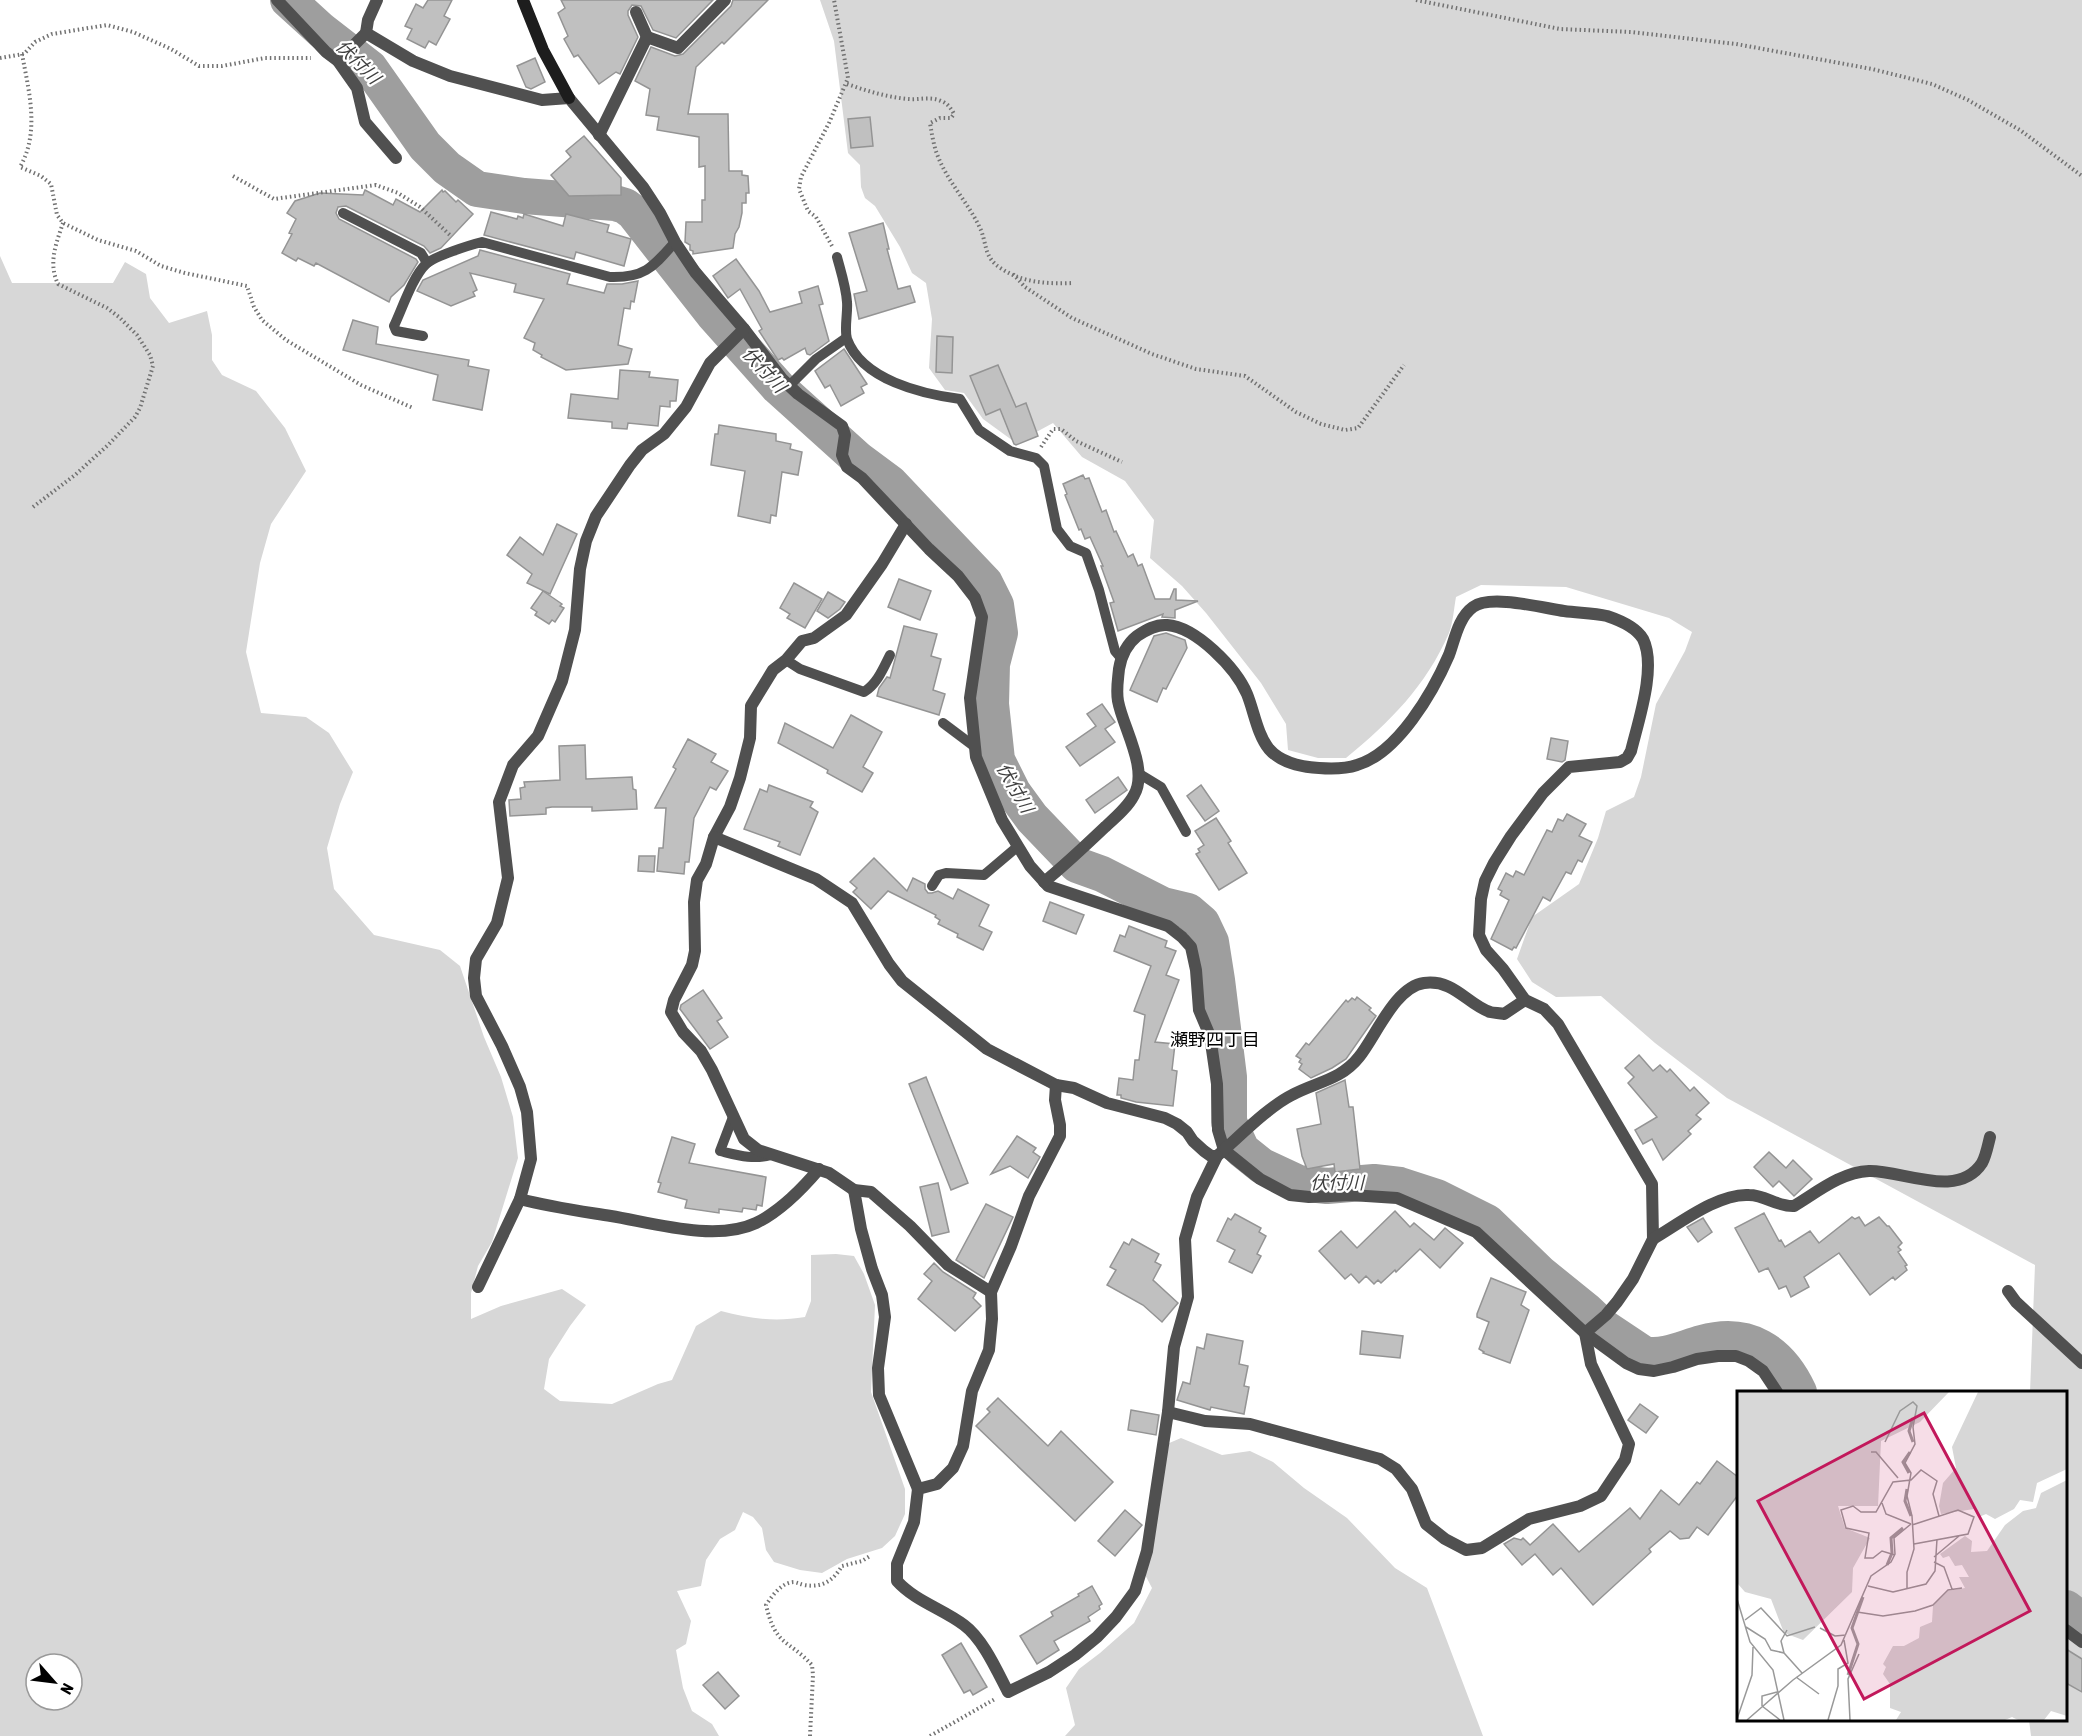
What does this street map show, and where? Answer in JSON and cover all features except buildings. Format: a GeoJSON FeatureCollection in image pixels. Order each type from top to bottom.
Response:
{"type":"FeatureCollection","features":[{"type":"Feature","properties":{"kind":"street"},"geometry":{"type":"LineString","coordinates":[[277,0],[326,52],[339,61],[357,88],[365,122],[396,158]]}},
{"type":"Feature","properties":{"kind":"street"},"geometry":{"type":"LineString","coordinates":[[339,61],[365,34],[368,20],[377,0]]}},
{"type":"Feature","properties":{"kind":"street"},"geometry":{"type":"LineString","coordinates":[[524,0],[543,50],[569,98],[643,187],[660,213],[675,243],[695,272],[782,379],[798,394],[842,426],[844,435],[842,455],[847,467],[862,478],[928,549],[958,576],[975,598],[982,617],[970,698],[976,757],[994,802],[1017,847],[1030,866],[1048,886],[1168,926],[1191,947],[1196,970],[1199,1010],[1210,1036],[1217,1084],[1218,1130],[1224,1149],[1260,1179],[1290,1195],[1397,1198],[1476,1232],[1626,1363],[1639,1369],[1654,1371],[1697,1359],[1736,1356],[1749,1361],[1762,1371],[1776,1391]]}},
{"type":"Feature","properties":{"kind":"street"},"geometry":{"type":"LineString","coordinates":[[636,12],[647,37],[678,48],[725,0]]}},
{"type":"Feature","properties":{"kind":"street"},"geometry":{"type":"LineString","coordinates":[[365,34],[413,61],[450,76],[542,100],[569,98]]}},
{"type":"Feature","properties":{"kind":"street"},"geometry":{"type":"LineString","coordinates":[[599,135],[647,37]]}},
{"type":"Feature","properties":{"kind":"street"},"geometry":{"type":"LineString","coordinates":[[478,1287],[520,1199],[531,1159],[527,1113],[520,1087],[512,1066],[476,996],[474,978],[476,959],[497,923],[508,878],[499,802],[513,765],[538,736],[562,681],[575,630],[580,569],[586,541],[596,516],[642,450],[664,434],[686,407],[710,363],[742,331]]}},
{"type":"Feature","properties":{"kind":"street"},"geometry":{"type":"LineString","coordinates":[[906,524],[872,580],[846,615],[814,638],[802,641],[786,660],[773,670],[751,706],[750,738],[740,778],[698,880],[694,902],[695,951],[692,965],[674,1000],[671,1012],[683,1032],[701,1051],[744,1139],[758,1150],[829,1173],[854,1190],[871,1192],[948,1265],[991,1292]]}},
{"type":"Feature","properties":{"kind":"street"},"geometry":{"type":"LineString","coordinates":[[1044,882],[1077,854],[1134,795],[1139,782],[1138,773],[1132,743],[1118,699],[1117,685],[1121,658],[1134,638],[1150,628],[1167,625],[1189,631],[1221,658],[1246,692],[1260,731],[1270,750],[1284,760],[1298,765],[1337,768],[1359,765],[1406,730],[1442,672],[1464,616],[1478,603],[1515,603],[1607,616],[1632,628],[1642,638],[1648,657],[1646,687],[1631,752],[1620,762],[1569,767],[1543,793],[1510,836],[1485,881],[1479,916],[1479,934],[1486,950],[1525,1000],[1544,1009],[1558,1024],[1652,1184],[1653,1239],[1633,1279],[1606,1316],[1588,1330]]}},
{"type":"Feature","properties":{"kind":"street"},"geometry":{"type":"LineString","coordinates":[[714,837],[816,879],[852,903],[902,981],[987,1049],[1056,1085],[1074,1088],[1107,1103],[1165,1118],[1187,1132],[1193,1141],[1211,1156],[1224,1149],[1291,1095],[1332,1080],[1348,1069],[1360,1056],[1396,1001],[1415,986],[1437,983],[1452,988],[1490,1012],[1504,1014],[1525,1000]]}},
{"type":"Feature","properties":{"kind":"street"},"geometry":{"type":"LineString","coordinates":[[918,1489],[937,1484],[953,1468],[963,1446],[972,1391],[989,1350],[992,1319],[991,1292],[1029,1196],[1060,1136],[1055,1100],[1056,1085]]}},
{"type":"Feature","properties":{"kind":"street"},"geometry":{"type":"LineString","coordinates":[[1653,1239],[1724,1198],[1750,1195],[1785,1206],[1794,1206],[1843,1177],[1869,1171],[1946,1183],[1969,1176],[1982,1163],[1990,1137]]}},
{"type":"Feature","properties":{"kind":"street"},"geometry":{"type":"LineString","coordinates":[[854,1190],[861,1229],[882,1295],[885,1317],[878,1368],[879,1395],[918,1489],[914,1522],[897,1564],[897,1581],[906,1591],[966,1626],[984,1648],[1008,1692],[1049,1672],[1075,1655],[1116,1617],[1135,1591],[1146,1551],[1168,1412],[1174,1347],[1188,1297],[1185,1239],[1197,1197],[1224,1149]]}},
{"type":"Feature","properties":{"kind":"street"},"geometry":{"type":"LineString","coordinates":[[520,1199],[659,1225],[697,1230],[728,1230],[756,1223],[801,1191],[819,1169]]}},
{"type":"Feature","properties":{"kind":"street"},"geometry":{"type":"LineString","coordinates":[[2008,1291],[2016,1302],[2082,1363]]}},
{"type":"Feature","properties":{"kind":"street"},"geometry":{"type":"LineString","coordinates":[[1168,1412],[1205,1421],[1250,1424],[1380,1460],[1396,1469],[1412,1489],[1426,1524],[1445,1539],[1466,1550],[1482,1548],[1529,1519],[1580,1506],[1601,1496],[1625,1460],[1629,1444],[1591,1364],[1588,1330]]}},
{"type":"Feature","properties":{"kind":"street"},"geometry":{"type":"LineString","coordinates":[[2067,1631],[2082,1642]]}},
{"type":"Feature","properties":{"kind":"lane"},"geometry":{"type":"LineString","coordinates":[[343,213],[421,253],[427,262]]}},
{"type":"Feature","properties":{"kind":"lane"},"geometry":{"type":"LineString","coordinates":[[423,336],[396,331],[394,326],[420,272],[427,262],[470,245],[482,242],[610,277],[626,278],[644,273],[675,243]]}},
{"type":"Feature","properties":{"kind":"lane"},"geometry":{"type":"LineString","coordinates":[[837,257],[847,300],[846,338],[868,367],[887,379],[911,389],[960,399],[979,430],[1010,451],[1036,458],[1044,466],[1057,529],[1070,546],[1086,552],[1100,590],[1110,636],[1115,651],[1121,658]]}},
{"type":"Feature","properties":{"kind":"lane"},"geometry":{"type":"LineString","coordinates":[[790,385],[816,359],[846,338]]}},
{"type":"Feature","properties":{"kind":"lane"},"geometry":{"type":"LineString","coordinates":[[786,660],[800,669],[864,692],[870,689],[880,676],[890,655]]}},
{"type":"Feature","properties":{"kind":"lane"},"geometry":{"type":"LineString","coordinates":[[944,723],[975,747]]}},
{"type":"Feature","properties":{"kind":"lane"},"geometry":{"type":"LineString","coordinates":[[1138,773],[1161,787],[1186,832]]}},
{"type":"Feature","properties":{"kind":"lane"},"geometry":{"type":"LineString","coordinates":[[932,886],[939,875],[946,873],[984,875],[1017,847]]}},
{"type":"Feature","properties":{"kind":"lane"},"geometry":{"type":"LineString","coordinates":[[733,1117],[720,1151],[748,1157],[771,1155]]}},
{"type":"Feature","properties":{"kind":"path"},"geometry":{"type":"LineString","coordinates":[[834,0],[847,65],[847,84],[801,177],[799,189],[808,211],[816,217],[837,257]]}},
{"type":"Feature","properties":{"kind":"path"},"geometry":{"type":"LineString","coordinates":[[1416,0],[1560,29],[1631,32],[1736,44],[1872,69],[1932,84],[1968,100],[2020,130],[2082,176]]}},
{"type":"Feature","properties":{"kind":"path"},"geometry":{"type":"LineString","coordinates":[[0,58],[22,54],[35,42],[52,34],[106,25],[133,32],[171,49],[199,66],[222,66],[283,57],[323,58],[339,61]]}},
{"type":"Feature","properties":{"kind":"path"},"geometry":{"type":"LineString","coordinates":[[22,54],[30,95],[31,141],[20,167],[41,176],[51,184],[57,215],[63,223],[98,240],[136,251],[161,266],[248,286],[254,307],[262,320],[286,340],[361,385],[413,408]]}},
{"type":"Feature","properties":{"kind":"path"},"geometry":{"type":"LineString","coordinates":[[847,84],[873,93],[909,99],[934,99],[951,107],[954,114],[951,118],[940,118],[930,123],[939,159],[981,228],[984,247],[992,261],[1013,274],[1046,284],[1073,283]]}},
{"type":"Feature","properties":{"kind":"path"},"geometry":{"type":"LineString","coordinates":[[33,507],[75,475],[135,417],[153,366],[150,355],[137,335],[120,317],[107,308],[58,284],[52,262],[63,223]]}},
{"type":"Feature","properties":{"kind":"path"},"geometry":{"type":"LineString","coordinates":[[1013,274],[1025,287],[1072,318],[1177,364],[1245,376],[1296,411],[1321,424],[1345,430],[1358,428],[1404,365]]}},
{"type":"Feature","properties":{"kind":"path"},"geometry":{"type":"LineString","coordinates":[[1036,458],[1053,429],[1061,429],[1076,441],[1122,462]]}},
{"type":"Feature","properties":{"kind":"path"},"geometry":{"type":"LineString","coordinates":[[810,1736],[812,1665],[777,1636],[766,1605],[772,1595],[793,1582],[815,1586],[826,1583],[836,1576],[842,1566],[862,1561],[870,1556]]}},
{"type":"Feature","properties":{"kind":"path"},"geometry":{"type":"LineString","coordinates":[[930,1736],[1008,1692]]}},
{"type":"Feature","properties":{"kind":"shaded area"},"geometry":{"type":"Polygon","coordinates":[[[820,0],[2082,0],[2082,1736],[2031,1736],[2029,1721],[2067,1721],[2067,1391],[2030,1391],[2035,1265],[1727,1098],[1655,1043],[1601,996],[1556,997],[1532,982],[1517,959],[1532,917],[1579,884],[1598,838],[1606,811],[1634,797],[1641,777],[1656,704],[1685,651],[1692,632],[1669,618],[1566,587],[1481,585],[1456,597],[1449,633],[1440,652],[1418,686],[1392,717],[1346,758],[1318,758],[1288,750],[1286,724],[1261,683],[1206,613],[1182,586],[1150,558],[1154,520],[1125,481],[1082,457],[1053,423],[1016,443],[983,419],[964,393],[945,390],[929,368],[932,319],[926,283],[912,273],[900,247],[875,206],[865,198],[861,187],[860,165],[848,153],[834,41],[820,0]]]}},
{"type":"Feature","properties":{"kind":"shaded area"},"geometry":{"type":"Polygon","coordinates":[[[0,256],[12,283],[113,283],[125,262],[146,274],[150,298],[169,323],[207,311],[212,335],[212,360],[222,375],[256,391],[285,428],[306,471],[271,524],[260,563],[246,652],[261,713],[306,717],[329,733],[353,772],[340,804],[327,848],[334,889],[374,935],[440,950],[460,966],[484,1037],[501,1077],[513,1117],[518,1158],[492,1242],[478,1266],[471,1293],[471,1319],[501,1306],[562,1289],[586,1305],[549,1359],[544,1389],[560,1401],[612,1404],[672,1380],[696,1326],[721,1311],[763,1319],[805,1317],[811,1301],[811,1255],[854,1256],[864,1274],[875,1305],[871,1392],[905,1489],[905,1514],[895,1536],[882,1548],[847,1559],[822,1573],[800,1570],[774,1562],[766,1550],[762,1528],[753,1517],[743,1512],[735,1530],[720,1539],[706,1560],[701,1586],[677,1591],[691,1621],[686,1644],[676,1650],[683,1688],[692,1711],[712,1724],[719,1736],[0,1736],[0,256]]]}},
{"type":"Feature","properties":{"kind":"shaded area"},"geometry":{"type":"Polygon","coordinates":[[[1181,1438],[1222,1455],[1250,1451],[1273,1462],[1304,1488],[1347,1518],[1395,1568],[1427,1588],[1483,1736],[1065,1736],[1075,1725],[1066,1688],[1079,1669],[1134,1623],[1152,1588],[1141,1567],[1160,1447],[1181,1438]]]}},
{"type":"Feature","properties":{"kind":"waterway","name":"伏付川"},"geometry":{"type":"LineString","coordinates":[[288,0],[321,30],[370,68],[425,146],[447,168],[477,189],[524,196],[615,203],[633,212],[713,314],[778,387],[859,460],[890,483],[985,583],[996,605],[1000,633],[992,664],[991,704],[997,760],[1013,792],[1032,818],[1077,865],[1102,874],[1163,905],[1188,911],[1202,923],[1211,942],[1217,980],[1229,1077],[1229,1122],[1242,1150],[1262,1166],[1299,1183],[1327,1186],[1374,1182],[1400,1185],[1437,1197],[1487,1222],[1540,1273],[1605,1328],[1644,1354],[1666,1354],[1719,1340],[1734,1339],[1748,1342],[1772,1355],[1782,1365],[1798,1391]]}},
{"type":"Feature","properties":{"kind":"waterway","name":"伏付川"},"geometry":{"type":"LineString","coordinates":[[2067,1609],[2082,1620]]}},
{"type":"Feature","properties":{"kind":"district","name":"瀬野四丁目"},"geometry":{"type":"Point","coordinates":[1215,1040]}}]}
